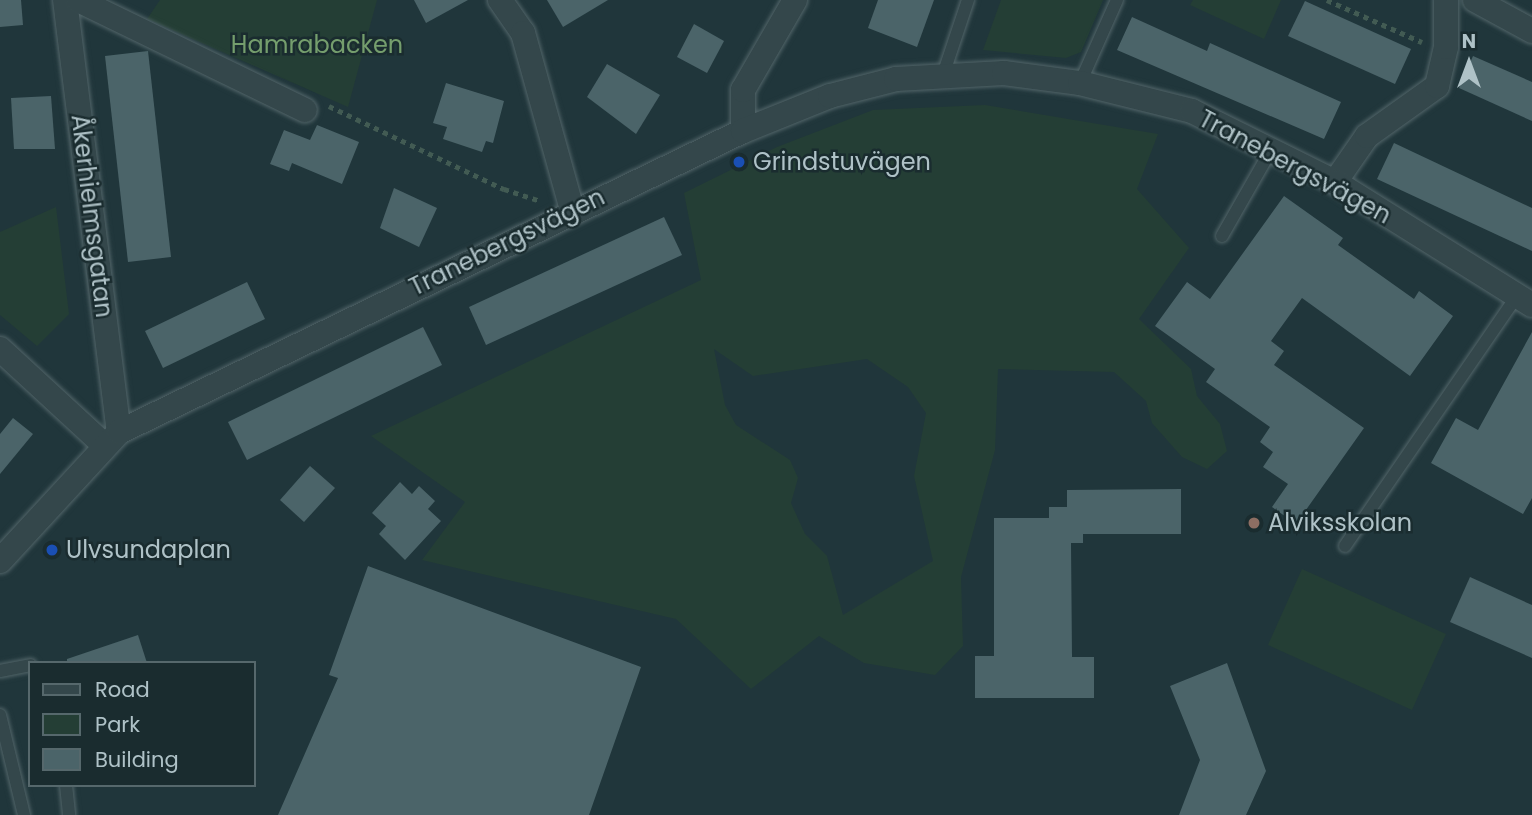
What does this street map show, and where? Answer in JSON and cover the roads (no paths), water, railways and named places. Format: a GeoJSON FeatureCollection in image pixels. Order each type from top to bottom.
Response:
{"type":"FeatureCollection","features":[{"type":"Feature","properties":{"kind":"street","name":"Åkerhielmsgatan"},"geometry":{"type":"LineString","coordinates":[[65,0],[111,438]]}},
{"type":"Feature","properties":{"kind":"street"},"geometry":{"type":"LineString","coordinates":[[78,0],[312,105]]}},
{"type":"Feature","properties":{"kind":"street"},"geometry":{"type":"LineString","coordinates":[[500,0],[523,33],[572,210]]}},
{"type":"Feature","properties":{"kind":"street"},"geometry":{"type":"LineString","coordinates":[[743,131],[743,90],[795,0]]}},
{"type":"Feature","properties":{"kind":"street"},"geometry":{"type":"LineString","coordinates":[[1335,182],[1367,136],[1437,86],[1445,52],[1446,0]]}},
{"type":"Feature","properties":{"kind":"street"},"geometry":{"type":"LineString","coordinates":[[1475,0],[1532,31]]}},
{"type":"Feature","properties":{"kind":"street","name":"Tranebergsvägen"},"geometry":{"type":"LineString","coordinates":[[0,561],[111,438],[572,210],[743,131],[830,96],[896,79],[1004,73],[1080,83],[1192,111],[1335,182],[1524,301]]}},
{"type":"Feature","properties":{"kind":"street"},"geometry":{"type":"LineString","coordinates":[[0,349],[111,438]]}},
{"type":"Feature","properties":{"kind":"lane"},"geometry":{"type":"LineString","coordinates":[[943,75],[968,0]]}},
{"type":"Feature","properties":{"kind":"lane"},"geometry":{"type":"LineString","coordinates":[[1080,83],[1116,0]]}},
{"type":"Feature","properties":{"kind":"lane"},"geometry":{"type":"LineString","coordinates":[[1222,236],[1271,150]]}},
{"type":"Feature","properties":{"kind":"lane"},"geometry":{"type":"LineString","coordinates":[[1345,545],[1524,301]]}},
{"type":"Feature","properties":{"kind":"lane"},"geometry":{"type":"LineString","coordinates":[[0,671],[28,665]]}},
{"type":"Feature","properties":{"kind":"lane"},"geometry":{"type":"LineString","coordinates":[[0,715],[24,815]]}},
{"type":"Feature","properties":{"kind":"lane"},"geometry":{"type":"LineString","coordinates":[[66,787],[69,815]]}},
{"type":"Feature","properties":{"kind":"place","name":"Grindstuvägen"},"geometry":{"type":"Point","coordinates":[739,162]}},
{"type":"Feature","properties":{"kind":"place","name":"Alviksskolan"},"geometry":{"type":"Point","coordinates":[1254,523]}},
{"type":"Feature","properties":{"kind":"place","name":"Ulvsundaplan"},"geometry":{"type":"Point","coordinates":[52,550]}},
{"type":"Feature","properties":{"kind":"park label","name":"Hamrabacken"},"geometry":{"type":"Point","coordinates":[317,45]}}]}
